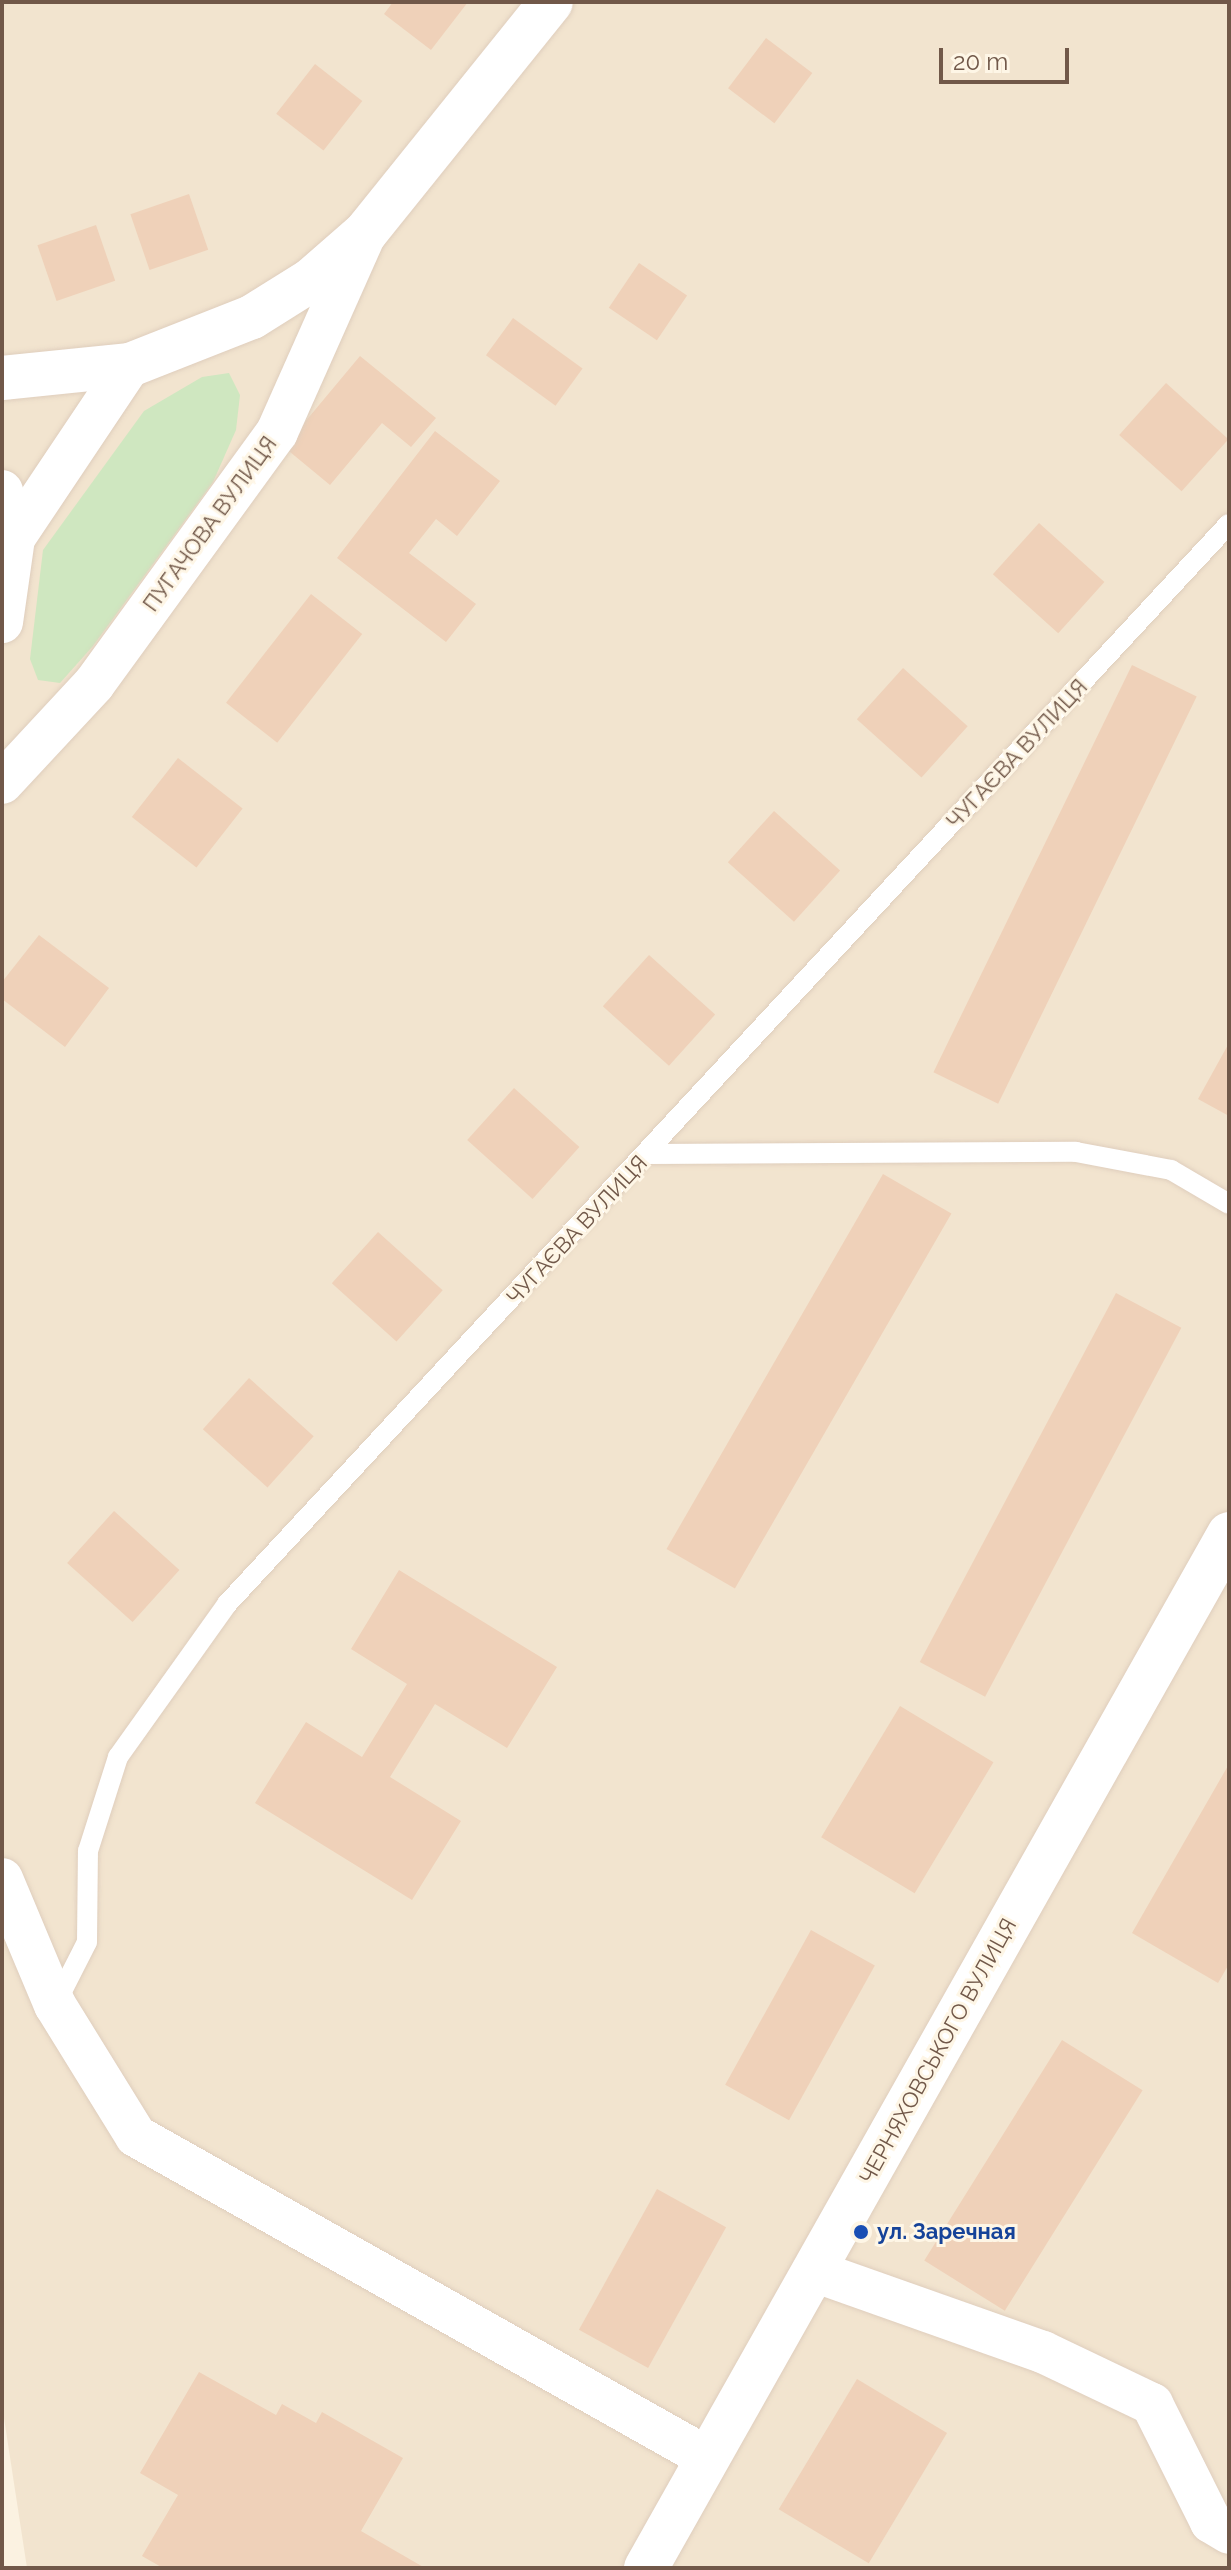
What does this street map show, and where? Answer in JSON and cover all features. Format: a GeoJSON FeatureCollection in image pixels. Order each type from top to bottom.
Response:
{"type":"FeatureCollection","features":[{"type":"Feature","properties":{"kind":"street","name":"ПУГАЧОВА ВУЛИЦЯ"},"geometry":{"type":"LineString","coordinates":[[2,378],[130,365],[252,317],[311,280],[366,232],[551,2]]}},
{"type":"Feature","properties":{"kind":"street","name":"ПУГАЧОВА ВУЛИЦЯ"},"geometry":{"type":"LineString","coordinates":[[2,783],[94,684],[277,432],[366,232]]}},
{"type":"Feature","properties":{"kind":"street"},"geometry":{"type":"LineString","coordinates":[[14,538],[130,365]]}},
{"type":"Feature","properties":{"kind":"street"},"geometry":{"type":"LineString","coordinates":[[2,491],[14,538],[2,622]]}},
{"type":"Feature","properties":{"kind":"street","name":"ЧЕРНЯХОВСЬКОГО ВУЛИЦЯ"},"geometry":{"type":"LineString","coordinates":[[646,2568],[814,2271],[1217,1584],[1229,1534]]}},
{"type":"Feature","properties":{"kind":"street"},"geometry":{"type":"LineString","coordinates":[[2,1879],[55,2005],[136,2136],[708,2458]]}},
{"type":"Feature","properties":{"kind":"street"},"geometry":{"type":"LineString","coordinates":[[814,2271],[1043,2352],[1152,2404],[1223,2519]]}},
{"type":"Feature","properties":{"kind":"lane","name":"ЧУГАЄВА ВУЛИЦЯ"},"geometry":{"type":"LineString","coordinates":[[55,2005],[87,1942],[88,1851],[118,1757],[227,1604],[648,1154],[1229,524]]}},
{"type":"Feature","properties":{"kind":"lane"},"geometry":{"type":"LineString","coordinates":[[648,1154],[1076,1152],[1171,1170],[1229,1204]]}},
{"type":"Feature","properties":{"kind":"shaded area"},"geometry":{"type":"Polygon","coordinates":[[[2,2],[1229,2],[1229,2568],[27,2568],[2,2405],[2,2]]]}},
{"type":"Feature","properties":{"kind":"green space"},"geometry":{"type":"Polygon","coordinates":[[[229,373],[240,395],[236,430],[213,482],[93,646],[60,683],[38,680],[30,659],[43,550],[144,411],[202,377],[229,373]]]}},
{"type":"Feature","properties":{"kind":"building"},"geometry":{"type":"Polygon","coordinates":[[[393,2],[468,2],[431,50],[384,14],[393,2]]]}},
{"type":"Feature","properties":{"kind":"building"},"geometry":{"type":"Polygon","coordinates":[[[766,38],[812,73],[774,123],[728,88],[766,38]]]}},
{"type":"Feature","properties":{"kind":"building"},"geometry":{"type":"Polygon","coordinates":[[[315,64],[362,101],[323,151],[276,114],[315,64]]]}},
{"type":"Feature","properties":{"kind":"building"},"geometry":{"type":"Polygon","coordinates":[[[189,194],[208,250],[150,270],[130,214],[189,194]]]}},
{"type":"Feature","properties":{"kind":"building"},"geometry":{"type":"Polygon","coordinates":[[[96,225],[115,281],[57,301],[37,245],[96,225]]]}},
{"type":"Feature","properties":{"kind":"building"},"geometry":{"type":"Polygon","coordinates":[[[639,263],[687,295],[657,340],[609,308],[639,263]]]}},
{"type":"Feature","properties":{"kind":"building"},"geometry":{"type":"Polygon","coordinates":[[[513,318],[583,369],[556,406],[486,355],[513,318]]]}},
{"type":"Feature","properties":{"kind":"building"},"geometry":{"type":"Polygon","coordinates":[[[360,356],[436,418],[411,447],[382,423],[330,485],[284,447],[360,356]]]}},
{"type":"Feature","properties":{"kind":"building"},"geometry":{"type":"Polygon","coordinates":[[[1166,383],[1228,439],[1182,491],[1119,435],[1166,383]]]}},
{"type":"Feature","properties":{"kind":"building"},"geometry":{"type":"Polygon","coordinates":[[[435,431],[500,481],[457,536],[436,519],[409,553],[476,604],[446,642],[337,558],[435,431]]]}},
{"type":"Feature","properties":{"kind":"building"},"geometry":{"type":"Polygon","coordinates":[[[1039,523],[1104,582],[1058,633],[993,574],[1039,523]]]}},
{"type":"Feature","properties":{"kind":"building"},"geometry":{"type":"Polygon","coordinates":[[[311,594],[362,634],[277,743],[226,703],[311,594]]]}},
{"type":"Feature","properties":{"kind":"building"},"geometry":{"type":"Polygon","coordinates":[[[1132,665],[1197,697],[998,1104],[933,1072],[1132,665]]]}},
{"type":"Feature","properties":{"kind":"building"},"geometry":{"type":"Polygon","coordinates":[[[903,668],[968,726],[921,777],[857,719],[903,668]]]}},
{"type":"Feature","properties":{"kind":"building"},"geometry":{"type":"Polygon","coordinates":[[[178,758],[243,808],[196,868],[132,817],[178,758]]]}},
{"type":"Feature","properties":{"kind":"building"},"geometry":{"type":"Polygon","coordinates":[[[774,811],[840,871],[794,922],[728,862],[774,811]]]}},
{"type":"Feature","properties":{"kind":"building"},"geometry":{"type":"Polygon","coordinates":[[[39,935],[109,988],[65,1047],[2,999],[2,982],[39,935]]]}},
{"type":"Feature","properties":{"kind":"building"},"geometry":{"type":"Polygon","coordinates":[[[649,955],[715,1015],[669,1066],[603,1006],[649,955]]]}},
{"type":"Feature","properties":{"kind":"building"},"geometry":{"type":"Polygon","coordinates":[[[1229,1043],[1229,1116],[1198,1099],[1229,1043]]]}},
{"type":"Feature","properties":{"kind":"building"},"geometry":{"type":"Polygon","coordinates":[[[514,1088],[579,1147],[533,1199],[467,1140],[514,1088]]]}},
{"type":"Feature","properties":{"kind":"building"},"geometry":{"type":"Polygon","coordinates":[[[883,1174],[951,1214],[735,1588],[666,1549],[883,1174]]]}},
{"type":"Feature","properties":{"kind":"building"},"geometry":{"type":"Polygon","coordinates":[[[378,1232],[443,1290],[396,1341],[332,1283],[378,1232]]]}},
{"type":"Feature","properties":{"kind":"building"},"geometry":{"type":"Polygon","coordinates":[[[1116,1293],[1181,1328],[985,1697],[920,1662],[1116,1293]]]}},
{"type":"Feature","properties":{"kind":"building"},"geometry":{"type":"Polygon","coordinates":[[[249,1378],[314,1436],[267,1487],[203,1429],[249,1378]]]}},
{"type":"Feature","properties":{"kind":"building"},"geometry":{"type":"Polygon","coordinates":[[[114,1511],[179,1570],[133,1622],[67,1563],[114,1511]]]}},
{"type":"Feature","properties":{"kind":"building"},"geometry":{"type":"Polygon","coordinates":[[[399,1570],[557,1667],[507,1748],[435,1704],[390,1777],[461,1821],[412,1900],[255,1803],[306,1722],[362,1757],[407,1684],[351,1649],[399,1570]]]}},
{"type":"Feature","properties":{"kind":"building"},"geometry":{"type":"Polygon","coordinates":[[[900,1706],[993,1762],[915,1893],[821,1837],[900,1706]]]}},
{"type":"Feature","properties":{"kind":"building"},"geometry":{"type":"Polygon","coordinates":[[[1229,1764],[1229,1964],[1218,1983],[1132,1933],[1229,1764]]]}},
{"type":"Feature","properties":{"kind":"building"},"geometry":{"type":"Polygon","coordinates":[[[811,1930],[875,1965],[789,2120],[725,2085],[811,1930]]]}},
{"type":"Feature","properties":{"kind":"building"},"geometry":{"type":"Polygon","coordinates":[[[1062,2040],[1143,2090],[1005,2311],[924,2260],[1062,2040]]]}},
{"type":"Feature","properties":{"kind":"building"},"geometry":{"type":"Polygon","coordinates":[[[657,2189],[726,2227],[648,2368],[579,2330],[657,2189]]]}},
{"type":"Feature","properties":{"kind":"building"},"geometry":{"type":"Polygon","coordinates":[[[199,2372],[276,2415],[282,2404],[316,2423],[322,2412],[403,2458],[361,2531],[425,2568],[163,2568],[142,2556],[178,2495],[140,2473],[199,2372]]]}},
{"type":"Feature","properties":{"kind":"building"},"geometry":{"type":"Polygon","coordinates":[[[857,2379],[947,2433],[869,2563],[779,2509],[857,2379]]]}},
{"type":"Feature","properties":{"kind":"place","name":"ул. Заречная"},"geometry":{"type":"Point","coordinates":[861,2232]}}]}
